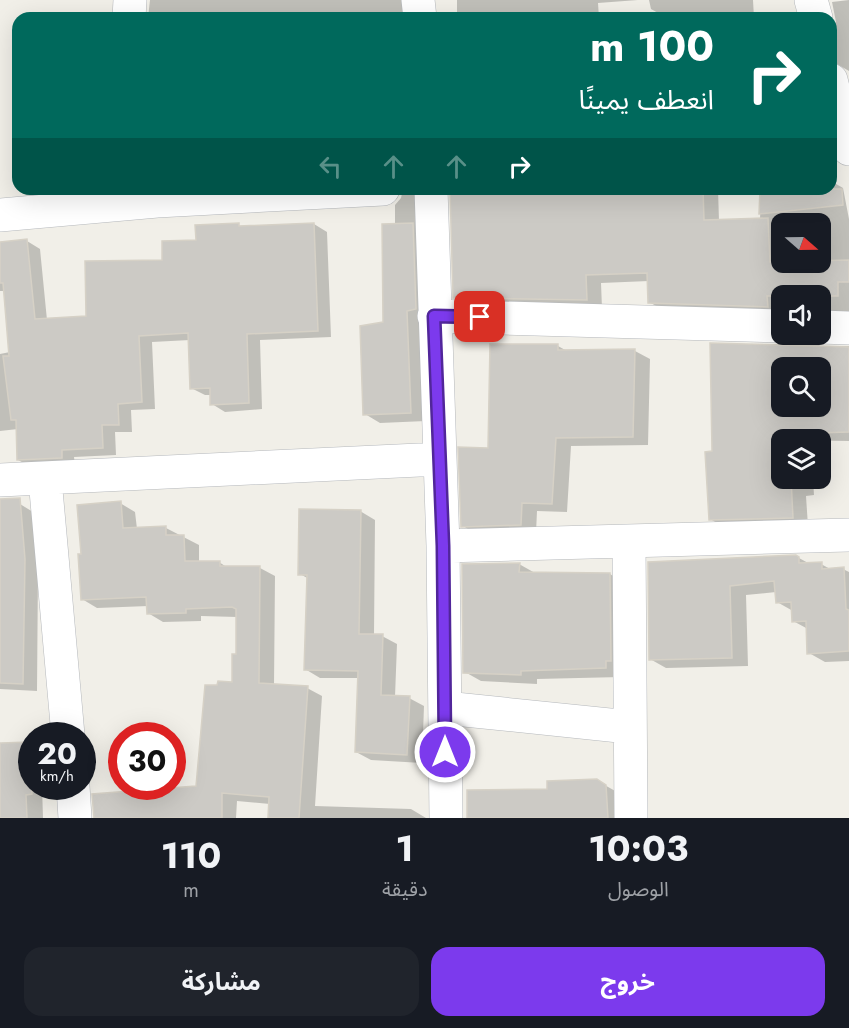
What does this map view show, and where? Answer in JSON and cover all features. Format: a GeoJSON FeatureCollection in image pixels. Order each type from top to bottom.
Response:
{"type":"FeatureCollection","features":[{"type":"Feature","properties":{"kind":"street"},"geometry":{"type":"LineString","coordinates":[[837,106],[849,149]]}},
{"type":"Feature","properties":{"kind":"street"},"geometry":{"type":"LineString","coordinates":[[0,215],[156,195]]}},
{"type":"Feature","properties":{"kind":"street"},"geometry":{"type":"LineString","coordinates":[[431,195],[443,546],[446,818]]}},
{"type":"Feature","properties":{"kind":"street"},"geometry":{"type":"LineString","coordinates":[[434,316],[771,326]]}},
{"type":"Feature","properties":{"kind":"street"},"geometry":{"type":"LineString","coordinates":[[831,327],[849,328]]}},
{"type":"Feature","properties":{"kind":"street"},"geometry":{"type":"LineString","coordinates":[[0,480],[440,459]]}},
{"type":"Feature","properties":{"kind":"street"},"geometry":{"type":"LineString","coordinates":[[45,479],[67,722]]}},
{"type":"Feature","properties":{"kind":"street"},"geometry":{"type":"LineString","coordinates":[[443,546],[629,543],[849,535]]}},
{"type":"Feature","properties":{"kind":"street"},"geometry":{"type":"LineString","coordinates":[[629,543],[630,818]]}},
{"type":"Feature","properties":{"kind":"street"},"geometry":{"type":"LineString","coordinates":[[445,708],[629,727]]}},
{"type":"Feature","properties":{"kind":"street"},"geometry":{"type":"LineString","coordinates":[[74,800],[75,818]]}},
{"type":"Feature","properties":{"kind":"building"},"geometry":{"type":"Polygon","coordinates":[[[837,189],[842,189],[843,205],[759,214],[760,195],[837,195],[837,189]]]}},
{"type":"Feature","properties":{"kind":"building"},"geometry":{"type":"Polygon","coordinates":[[[450,195],[703,195],[704,220],[768,218],[771,273],[831,273],[831,260],[849,260],[849,282],[838,282],[838,296],[831,296],[831,285],[771,285],[771,296],[767,296],[768,307],[648,303],[647,273],[586,275],[587,300],[453,298],[450,195]]]}},
{"type":"Feature","properties":{"kind":"building"},"geometry":{"type":"Polygon","coordinates":[[[239,223],[239,226],[314,223],[318,331],[247,334],[249,403],[210,405],[210,388],[190,389],[188,333],[139,336],[142,402],[118,404],[119,425],[102,425],[103,448],[62,450],[62,458],[17,460],[16,420],[11,420],[3,356],[9,356],[3,283],[0,283],[0,242],[27,239],[35,319],[86,316],[85,261],[162,260],[162,241],[196,240],[195,225],[239,223]]]}},
{"type":"Feature","properties":{"kind":"building"},"geometry":{"type":"Polygon","coordinates":[[[413,223],[416,309],[407,311],[411,413],[363,415],[360,326],[383,322],[382,224],[413,223]]]}},
{"type":"Feature","properties":{"kind":"building"},"geometry":{"type":"Polygon","coordinates":[[[710,343],[849,347],[849,432],[831,433],[831,429],[771,429],[771,489],[792,489],[793,518],[709,520],[705,452],[712,451],[710,343]]]}},
{"type":"Feature","properties":{"kind":"building"},"geometry":{"type":"Polygon","coordinates":[[[490,344],[558,344],[558,350],[635,349],[633,437],[556,438],[552,504],[522,503],[521,525],[461,527],[458,447],[488,448],[490,344]]]}},
{"type":"Feature","properties":{"kind":"building"},"geometry":{"type":"Polygon","coordinates":[[[20,498],[25,559],[23,684],[0,683],[0,499],[20,498]]]}},
{"type":"Feature","properties":{"kind":"building"},"geometry":{"type":"Polygon","coordinates":[[[121,501],[123,528],[166,526],[166,535],[184,535],[185,561],[220,561],[220,566],[260,566],[259,683],[308,686],[299,818],[268,818],[269,797],[222,793],[222,818],[94,818],[92,800],[96,800],[96,794],[108,793],[108,800],[186,800],[186,787],[196,786],[205,685],[217,685],[218,681],[232,682],[232,654],[236,654],[236,609],[232,607],[186,609],[186,613],[147,614],[146,597],[81,600],[78,554],[81,554],[77,505],[121,501]]]}},
{"type":"Feature","properties":{"kind":"building"},"geometry":{"type":"Polygon","coordinates":[[[299,509],[361,510],[359,634],[383,634],[381,695],[410,696],[407,755],[355,752],[358,671],[304,670],[307,575],[298,575],[299,509]]]}},
{"type":"Feature","properties":{"kind":"building"},"geometry":{"type":"Polygon","coordinates":[[[796,555],[799,557],[799,563],[822,562],[822,569],[844,567],[846,609],[849,610],[849,651],[807,654],[806,621],[792,622],[791,602],[776,603],[774,581],[730,586],[732,658],[649,660],[648,562],[796,555]]]}},
{"type":"Feature","properties":{"kind":"building"},"geometry":{"type":"Polygon","coordinates":[[[520,563],[519,572],[610,573],[611,661],[606,661],[606,668],[521,671],[521,675],[463,673],[462,564],[520,563]]]}},
{"type":"Feature","properties":{"kind":"building"},"geometry":{"type":"Polygon","coordinates":[[[18,742],[18,800],[26,800],[27,818],[0,818],[0,743],[18,742]]]}},
{"type":"Feature","properties":{"kind":"building"},"geometry":{"type":"Polygon","coordinates":[[[597,779],[606,785],[608,818],[467,818],[467,790],[547,789],[547,781],[597,779]]]}},
{"type":"Feature","properties":{"kind":"route"},"geometry":{"type":"LineString","coordinates":[[445,752],[443,546],[434,316],[480,317]]}}]}
